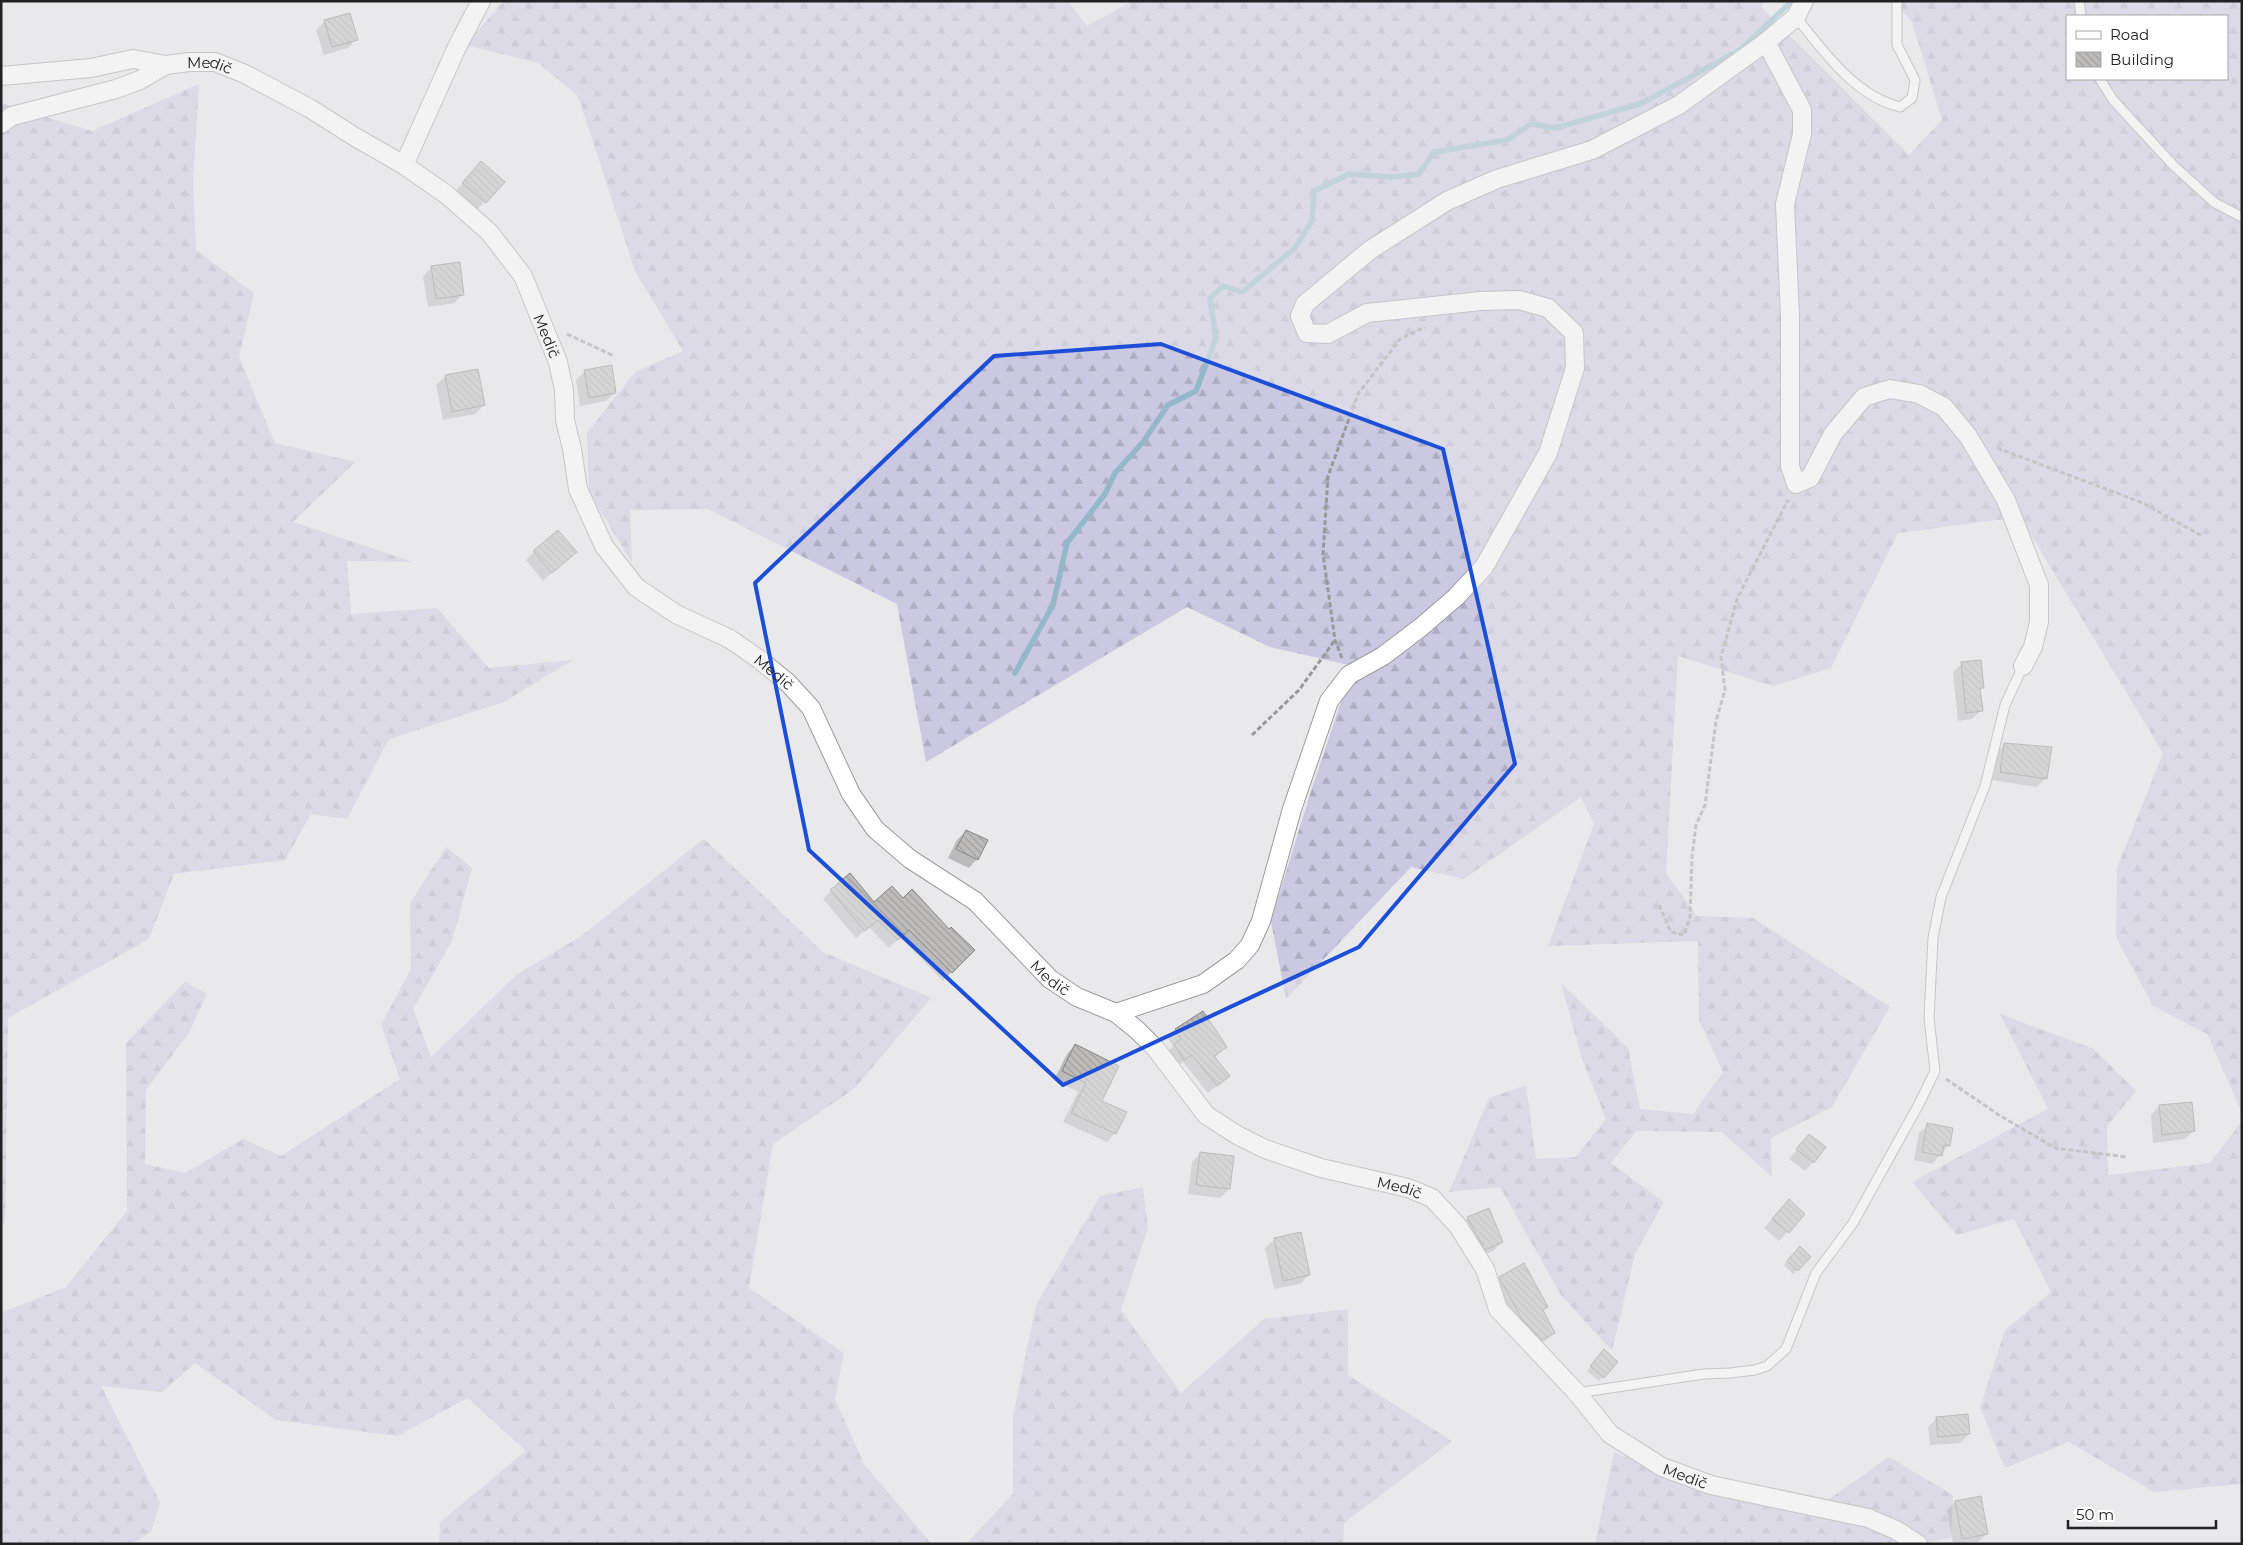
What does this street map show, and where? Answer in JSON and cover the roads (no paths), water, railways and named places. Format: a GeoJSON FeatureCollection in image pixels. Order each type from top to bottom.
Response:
{"type":"FeatureCollection","features":[{"type":"Feature","properties":{"kind":"street"},"geometry":{"type":"LineString","coordinates":[[404,164],[480,1]]}},
{"type":"Feature","properties":{"kind":"street"},"geometry":{"type":"LineString","coordinates":[[1116,1014],[1203,984],[1237,960],[1250,945],[1261,921],[1292,809],[1329,701],[1349,674],[1383,656],[1420,628],[1456,597],[1484,567],[1548,453],[1575,368],[1574,333],[1548,308],[1519,300],[1367,313],[1328,334],[1307,333],[1300,316],[1305,304],[1370,250],[1447,201],[1497,179],[1592,150],[1679,105],[1766,42],[1800,9]]}},
{"type":"Feature","properties":{"kind":"street"},"geometry":{"type":"LineString","coordinates":[[1766,42],[1802,110],[1802,134],[1786,204],[1790,317],[1790,466],[1796,484],[1810,478],[1833,434],[1864,397],[1890,389],[1919,394],[1944,407],[1968,436],[2006,500],[2039,585],[2039,622],[2033,647],[2023,666]]}},
{"type":"Feature","properties":{"kind":"street"},"geometry":{"type":"LineString","coordinates":[[2,76],[91,68],[133,59],[166,65]]}},
{"type":"Feature","properties":{"kind":"street","name":"Medič"},"geometry":{"type":"LineString","coordinates":[[1,124],[12,116],[116,89],[140,80],[166,65],[189,62],[215,62],[245,74],[311,109],[355,138],[404,164],[447,195],[489,232],[523,276],[558,362],[564,390],[565,420],[572,448],[578,489],[604,546],[636,587],[676,614],[730,639],[788,683],[811,708],[851,794],[875,829],[910,859],[974,901],[1050,979],[1077,997],[1116,1014],[1137,1030],[1156,1049],[1206,1115],[1237,1135],[1266,1148],[1321,1168],[1408,1188],[1432,1198],[1458,1226],[1485,1269],[1498,1308],[1577,1393],[1610,1434],[1670,1470],[1711,1485],[1868,1518],[1896,1530],[1918,1544]]}},
{"type":"Feature","properties":{"kind":"lane"},"geometry":{"type":"LineString","coordinates":[[1800,9],[1836,67],[1884,103],[1900,107],[1912,98],[1914,80],[1897,45],[1897,1]]}},
{"type":"Feature","properties":{"kind":"lane"},"geometry":{"type":"LineString","coordinates":[[2079,1],[2081,15]]}},
{"type":"Feature","properties":{"kind":"lane"},"geometry":{"type":"LineString","coordinates":[[2101,80],[2113,100],[2174,166],[2215,203],[2242,217]]}},
{"type":"Feature","properties":{"kind":"lane"},"geometry":{"type":"LineString","coordinates":[[1577,1393],[1704,1374],[1755,1370],[1767,1366],[1786,1349],[1816,1273],[1853,1223],[1919,1104],[1935,1071],[1929,1018],[1933,938],[1941,897],[1985,786],[2005,705],[2023,666]]}},
{"type":"Feature","properties":{"kind":"waterway"},"geometry":{"type":"LineString","coordinates":[[1015,673],[1053,605],[1067,543],[1105,494],[1115,473],[1143,442],[1168,405],[1196,391],[1216,338],[1210,298],[1223,286],[1242,292],[1295,248],[1312,221],[1314,191],[1349,174],[1392,177],[1419,174],[1434,152],[1507,140],[1531,124],[1556,128],[1642,103],[1740,50],[1792,1]]}}]}
